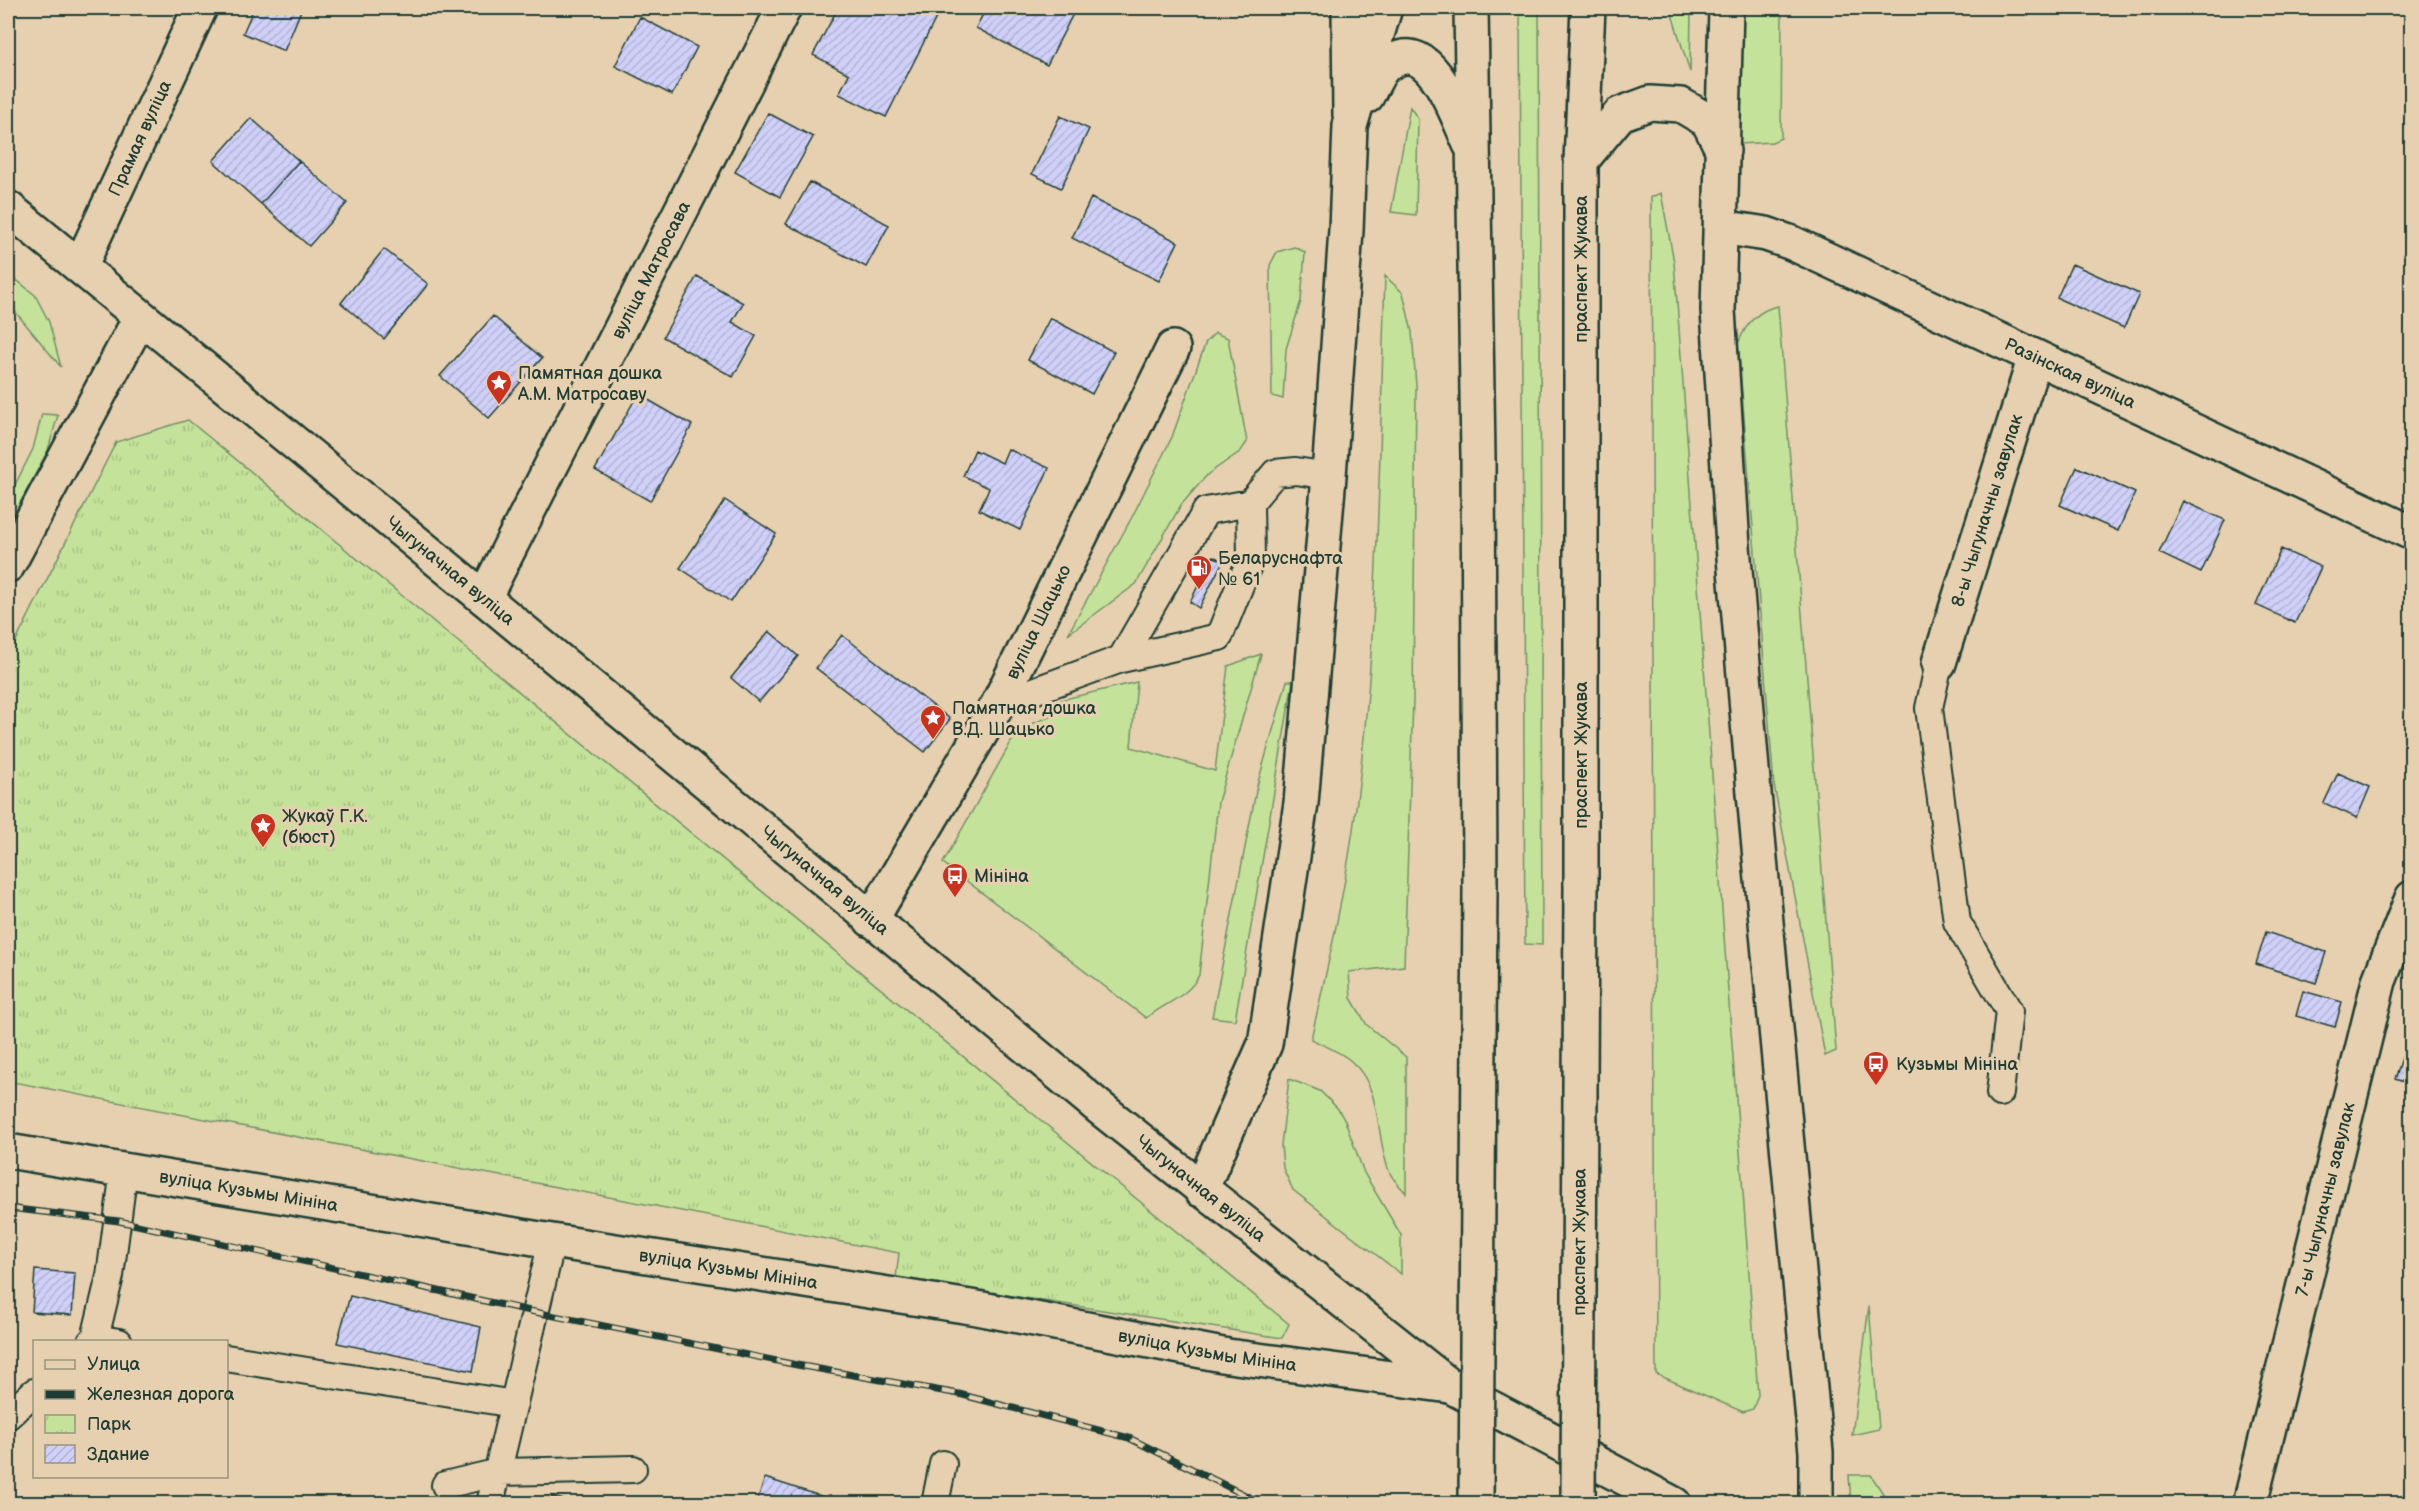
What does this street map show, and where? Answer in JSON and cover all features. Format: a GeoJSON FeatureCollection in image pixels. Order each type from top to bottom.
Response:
{"type":"FeatureCollection","features":[{"type":"Feature","properties":{"kind":"main road","name":"Прамая вуліца"},"geometry":{"type":"LineString","coordinates":[[80,267],[200,8]]}},
{"type":"Feature","properties":{"kind":"main road","name":"вуліца Матросава"},"geometry":{"type":"LineString","coordinates":[[484,598],[784,8]]}},
{"type":"Feature","properties":{"kind":"main road"},"geometry":{"type":"LineString","coordinates":[[1201,1190],[1265,1044],[1301,804],[1329,476],[1346,230],[1350,126],[1349,8]]}},
{"type":"Feature","properties":{"kind":"main road"},"geometry":{"type":"LineString","coordinates":[[1350,126],[1385,8]]}},
{"type":"Feature","properties":{"kind":"main road"},"geometry":{"type":"LineString","coordinates":[[1471,8],[1475,153],[1480,886],[1476,1503]]}},
{"type":"Feature","properties":{"kind":"main road","name":"праспект Жукава"},"geometry":{"type":"LineString","coordinates":[[1578,1503],[1581,161],[1588,8]]}},
{"type":"Feature","properties":{"kind":"main road"},"geometry":{"type":"LineString","coordinates":[[1726,8],[1718,310],[1733,546],[1780,1092],[1816,1452],[1816,1503]]}},
{"type":"Feature","properties":{"kind":"main road"},"geometry":{"type":"LineString","coordinates":[[1350,126],[1384,66],[1400,57],[1412,56],[1424,61],[1437,75],[1475,153]]}},
{"type":"Feature","properties":{"kind":"main road"},"geometry":{"type":"LineString","coordinates":[[1581,161],[1620,114],[1650,103],[1681,105],[1708,121],[1723,151]]}},
{"type":"Feature","properties":{"kind":"main road","name":"Чыгуначная вуліца"},"geometry":{"type":"LineString","coordinates":[[8,208],[1201,1190],[1450,1386],[1674,1503]]}},
{"type":"Feature","properties":{"kind":"main road","name":"Разінская вуліца"},"geometry":{"type":"LineString","coordinates":[[1721,227],[1766,234],[1792,243],[2412,533]]}},
{"type":"Feature","properties":{"kind":"main road"},"geometry":{"type":"LineString","coordinates":[[8,565],[140,318]]}},
{"type":"Feature","properties":{"kind":"main road","name":"вуліца Шацько"},"geometry":{"type":"LineString","coordinates":[[871,920],[998,705],[1173,348]]}},
{"type":"Feature","properties":{"kind":"main road","name":"8-ы Чыгуначны завулак"},"geometry":{"type":"LineString","coordinates":[[1939,663],[2035,357]]}},
{"type":"Feature","properties":{"kind":"main road","name":"7-ы Чыгуначны завулак"},"geometry":{"type":"LineString","coordinates":[[2250,1503],[2379,981],[2412,898]]}},
{"type":"Feature","properties":{"kind":"main road","name":"вуліца Кузьмы Мініна"},"geometry":{"type":"LineString","coordinates":[[8,1151],[552,1241],[977,1308],[1228,1356],[1450,1386]]}},
{"type":"Feature","properties":{"kind":"lane"},"geometry":{"type":"LineString","coordinates":[[998,705],[1121,658],[1219,638],[1251,558],[1250,503],[1275,472],[1296,471],[1329,476]]}},
{"type":"Feature","properties":{"kind":"lane"},"geometry":{"type":"LineString","coordinates":[[1121,658],[1206,511],[1250,503]]}},
{"type":"Feature","properties":{"kind":"lane"},"geometry":{"type":"LineString","coordinates":[[1939,663],[1929,708],[1957,922],[2009,1011],[2000,1093]]}},
{"type":"Feature","properties":{"kind":"lane"},"geometry":{"type":"LineString","coordinates":[[102,1340],[124,1170]]}},
{"type":"Feature","properties":{"kind":"lane"},"geometry":{"type":"LineString","coordinates":[[490,1503],[552,1241]]}},
{"type":"Feature","properties":{"kind":"lane"},"geometry":{"type":"LineString","coordinates":[[228,1359],[514,1404]]}},
{"type":"Feature","properties":{"kind":"lane"},"geometry":{"type":"LineString","coordinates":[[8,1416],[33,1393]]}},
{"type":"Feature","properties":{"kind":"lane"},"geometry":{"type":"LineString","coordinates":[[935,1503],[943,1464]]}},
{"type":"Feature","properties":{"kind":"lane"},"geometry":{"type":"LineString","coordinates":[[445,1485],[499,1472],[633,1469]]}},
{"type":"Feature","properties":{"kind":"green space"},"geometry":{"type":"Polygon","coordinates":[[[1520,8],[1539,8],[1542,945],[1525,944],[1520,8]]]}},
{"type":"Feature","properties":{"kind":"green space"},"geometry":{"type":"Polygon","coordinates":[[[1670,8],[1691,8],[1690,72],[1670,8]]]}},
{"type":"Feature","properties":{"kind":"green space"},"geometry":{"type":"Polygon","coordinates":[[[1741,8],[1782,8],[1781,138],[1772,142],[1740,144],[1741,8]]]}},
{"type":"Feature","properties":{"kind":"green space"},"geometry":{"type":"Polygon","coordinates":[[[1410,107],[1418,119],[1416,215],[1391,212],[1410,107]]]}},
{"type":"Feature","properties":{"kind":"green space"},"geometry":{"type":"Polygon","coordinates":[[[1661,193],[1674,262],[1758,1395],[1753,1409],[1743,1412],[1656,1374],[1651,197],[1661,193]]]}},
{"type":"Feature","properties":{"kind":"green space"},"geometry":{"type":"Polygon","coordinates":[[[1294,247],[1305,252],[1301,301],[1286,349],[1283,399],[1272,396],[1270,265],[1277,252],[1294,247]]]}},
{"type":"Feature","properties":{"kind":"green space"},"geometry":{"type":"Polygon","coordinates":[[[8,273],[35,295],[49,322],[61,367],[8,303],[8,273]]]}},
{"type":"Feature","properties":{"kind":"green space"},"geometry":{"type":"Polygon","coordinates":[[[1385,276],[1403,293],[1412,332],[1416,386],[1413,699],[1404,966],[1349,972],[1351,998],[1367,1025],[1406,1057],[1406,1193],[1389,1171],[1374,1099],[1362,1073],[1343,1055],[1311,1039],[1344,882],[1362,761],[1373,623],[1385,276]]]}},
{"type":"Feature","properties":{"kind":"green space"},"geometry":{"type":"Polygon","coordinates":[[[1778,306],[1836,1051],[1825,1056],[1774,785],[1738,344],[1753,319],[1764,311],[1778,306]]]}},
{"type":"Feature","properties":{"kind":"green space"},"geometry":{"type":"Polygon","coordinates":[[[1215,333],[1228,338],[1247,442],[1241,451],[1208,474],[1181,505],[1136,584],[1068,634],[1132,517],[1172,437],[1206,342],[1215,333]]]}},
{"type":"Feature","properties":{"kind":"green space"},"geometry":{"type":"Polygon","coordinates":[[[42,414],[58,415],[48,450],[8,526],[8,499],[33,449],[42,414]]]}},
{"type":"Feature","properties":{"kind":"green space"},"geometry":{"type":"Polygon","coordinates":[[[188,420],[1289,1324],[1282,1338],[896,1278],[899,1253],[8,1081],[8,657],[116,442],[188,420]]]}},
{"type":"Feature","properties":{"kind":"green space"},"geometry":{"type":"Polygon","coordinates":[[[1261,654],[1218,802],[1199,975],[1183,994],[1146,1018],[943,863],[1014,737],[1027,726],[1054,715],[1056,701],[1137,682],[1131,747],[1215,771],[1228,666],[1261,654]]]}},
{"type":"Feature","properties":{"kind":"green space"},"geometry":{"type":"Polygon","coordinates":[[[1287,681],[1293,681],[1235,1020],[1212,1017],[1257,786],[1287,681]]]}},
{"type":"Feature","properties":{"kind":"green space"},"geometry":{"type":"Polygon","coordinates":[[[1289,1079],[1320,1091],[1338,1109],[1345,1121],[1364,1173],[1401,1235],[1401,1274],[1293,1190],[1283,1168],[1281,1145],[1289,1079]]]}},
{"type":"Feature","properties":{"kind":"green space"},"geometry":{"type":"Polygon","coordinates":[[[1869,1306],[1879,1429],[1852,1435],[1869,1306]]]}},
{"type":"Feature","properties":{"kind":"green space"},"geometry":{"type":"Polygon","coordinates":[[[1849,1475],[1871,1475],[1889,1503],[1851,1503],[1849,1475]]]}},
{"type":"Feature","properties":{"kind":"building"},"geometry":{"type":"Polygon","coordinates":[[[254,8],[302,8],[284,51],[243,33],[254,8]]]}},
{"type":"Feature","properties":{"kind":"building"},"geometry":{"type":"Polygon","coordinates":[[[838,8],[860,8],[873,14],[876,8],[941,8],[886,117],[839,94],[849,74],[813,55],[838,8]]]}},
{"type":"Feature","properties":{"kind":"building"},"geometry":{"type":"Polygon","coordinates":[[[986,8],[1076,8],[1047,65],[976,28],[986,8]]]}},
{"type":"Feature","properties":{"kind":"building"},"geometry":{"type":"Polygon","coordinates":[[[640,17],[697,47],[672,95],[615,66],[640,17]]]}},
{"type":"Feature","properties":{"kind":"building"},"geometry":{"type":"Polygon","coordinates":[[[768,113],[813,137],[780,197],[735,172],[768,113]]]}},
{"type":"Feature","properties":{"kind":"building"},"geometry":{"type":"Polygon","coordinates":[[[1060,116],[1089,129],[1061,188],[1032,174],[1060,116]]]}},
{"type":"Feature","properties":{"kind":"building"},"geometry":{"type":"Polygon","coordinates":[[[251,118],[299,161],[261,204],[213,161],[251,118]]]}},
{"type":"Feature","properties":{"kind":"building"},"geometry":{"type":"Polygon","coordinates":[[[299,161],[347,203],[309,246],[261,204],[299,161]]]}},
{"type":"Feature","properties":{"kind":"building"},"geometry":{"type":"Polygon","coordinates":[[[810,182],[889,225],[866,267],[786,224],[810,182]]]}},
{"type":"Feature","properties":{"kind":"building"},"geometry":{"type":"Polygon","coordinates":[[[1091,198],[1178,242],[1159,281],[1072,238],[1091,198]]]}},
{"type":"Feature","properties":{"kind":"building"},"geometry":{"type":"Polygon","coordinates":[[[384,249],[428,284],[384,339],[341,303],[384,249]]]}},
{"type":"Feature","properties":{"kind":"building"},"geometry":{"type":"Polygon","coordinates":[[[2072,264],[2139,294],[2124,328],[2057,298],[2072,264]]]}},
{"type":"Feature","properties":{"kind":"building"},"geometry":{"type":"Polygon","coordinates":[[[697,276],[743,303],[732,322],[756,336],[733,377],[663,337],[697,276]]]}},
{"type":"Feature","properties":{"kind":"building"},"geometry":{"type":"Polygon","coordinates":[[[493,316],[542,358],[489,418],[440,376],[493,316]]]}},
{"type":"Feature","properties":{"kind":"building"},"geometry":{"type":"Polygon","coordinates":[[[1050,318],[1114,352],[1092,394],[1028,360],[1050,318]]]}},
{"type":"Feature","properties":{"kind":"building"},"geometry":{"type":"Polygon","coordinates":[[[638,394],[692,425],[650,501],[595,470],[638,394]]]}},
{"type":"Feature","properties":{"kind":"building"},"geometry":{"type":"Polygon","coordinates":[[[1008,449],[1049,468],[1020,530],[979,510],[989,488],[963,476],[975,450],[1002,463],[1008,449]]]}},
{"type":"Feature","properties":{"kind":"building"},"geometry":{"type":"Polygon","coordinates":[[[2077,467],[2135,493],[2118,531],[2060,505],[2077,467]]]}},
{"type":"Feature","properties":{"kind":"building"},"geometry":{"type":"Polygon","coordinates":[[[725,500],[776,534],[731,602],[680,568],[725,500]]]}},
{"type":"Feature","properties":{"kind":"building"},"geometry":{"type":"Polygon","coordinates":[[[2183,501],[2225,520],[2201,573],[2159,553],[2183,501]]]}},
{"type":"Feature","properties":{"kind":"building"},"geometry":{"type":"Polygon","coordinates":[[[2281,549],[2321,567],[2295,623],[2256,605],[2281,549]]]}},
{"type":"Feature","properties":{"kind":"building"},"geometry":{"type":"Polygon","coordinates":[[[1213,556],[1223,561],[1199,608],[1190,602],[1213,556]]]}},
{"type":"Feature","properties":{"kind":"building"},"geometry":{"type":"Polygon","coordinates":[[[769,631],[798,656],[759,702],[731,678],[769,631]]]}},
{"type":"Feature","properties":{"kind":"building"},"geometry":{"type":"Polygon","coordinates":[[[842,635],[950,719],[925,752],[816,668],[842,635]]]}},
{"type":"Feature","properties":{"kind":"building"},"geometry":{"type":"Polygon","coordinates":[[[2338,773],[2370,787],[2357,818],[2324,803],[2338,773]]]}},
{"type":"Feature","properties":{"kind":"building"},"geometry":{"type":"Polygon","coordinates":[[[2266,932],[2326,952],[2316,983],[2256,964],[2266,932]]]}},
{"type":"Feature","properties":{"kind":"building"},"geometry":{"type":"Polygon","coordinates":[[[2303,991],[2342,1002],[2335,1027],[2296,1016],[2303,991]]]}},
{"type":"Feature","properties":{"kind":"building"},"geometry":{"type":"Polygon","coordinates":[[[2412,1028],[2412,1085],[2395,1079],[2412,1028]]]}},
{"type":"Feature","properties":{"kind":"building"},"geometry":{"type":"Polygon","coordinates":[[[35,1270],[75,1273],[72,1315],[32,1312],[35,1270]]]}},
{"type":"Feature","properties":{"kind":"building"},"geometry":{"type":"Polygon","coordinates":[[[350,1296],[481,1327],[473,1371],[337,1343],[350,1296]]]}},
{"type":"Feature","properties":{"kind":"building"},"geometry":{"type":"Polygon","coordinates":[[[765,1478],[839,1502],[839,1504],[756,1504],[765,1478]]]}},
{"type":"Feature","properties":{"kind":"building"},"geometry":{"type":"Polygon","coordinates":[[[552,1496],[574,1504],[550,1504],[552,1496]]]}},
{"type":"Feature","properties":{"kind":"railway"},"geometry":{"type":"LineString","coordinates":[[8,1208],[119,1221],[535,1312],[797,1365],[959,1394],[1129,1438],[1263,1504]]}},
{"type":"Feature","properties":{"kind":"place","name":"Памятная дошка А.М. Матросаву"},"geometry":{"type":"Point","coordinates":[499,406]}},
{"type":"Feature","properties":{"kind":"place","name":"Беларуснафта № 61"},"geometry":{"type":"Point","coordinates":[1199,591]}},
{"type":"Feature","properties":{"kind":"place","name":"Памятная дошка В.Д. Шацько"},"geometry":{"type":"Point","coordinates":[933,741]}},
{"type":"Feature","properties":{"kind":"place","name":"Жукаў Г.К. (бюст)"},"geometry":{"type":"Point","coordinates":[263,849]}},
{"type":"Feature","properties":{"kind":"place","name":"Мініна"},"geometry":{"type":"Point","coordinates":[955,899]}},
{"type":"Feature","properties":{"kind":"place","name":"Кузьмы Мініна"},"geometry":{"type":"Point","coordinates":[1876,1087]}}]}
